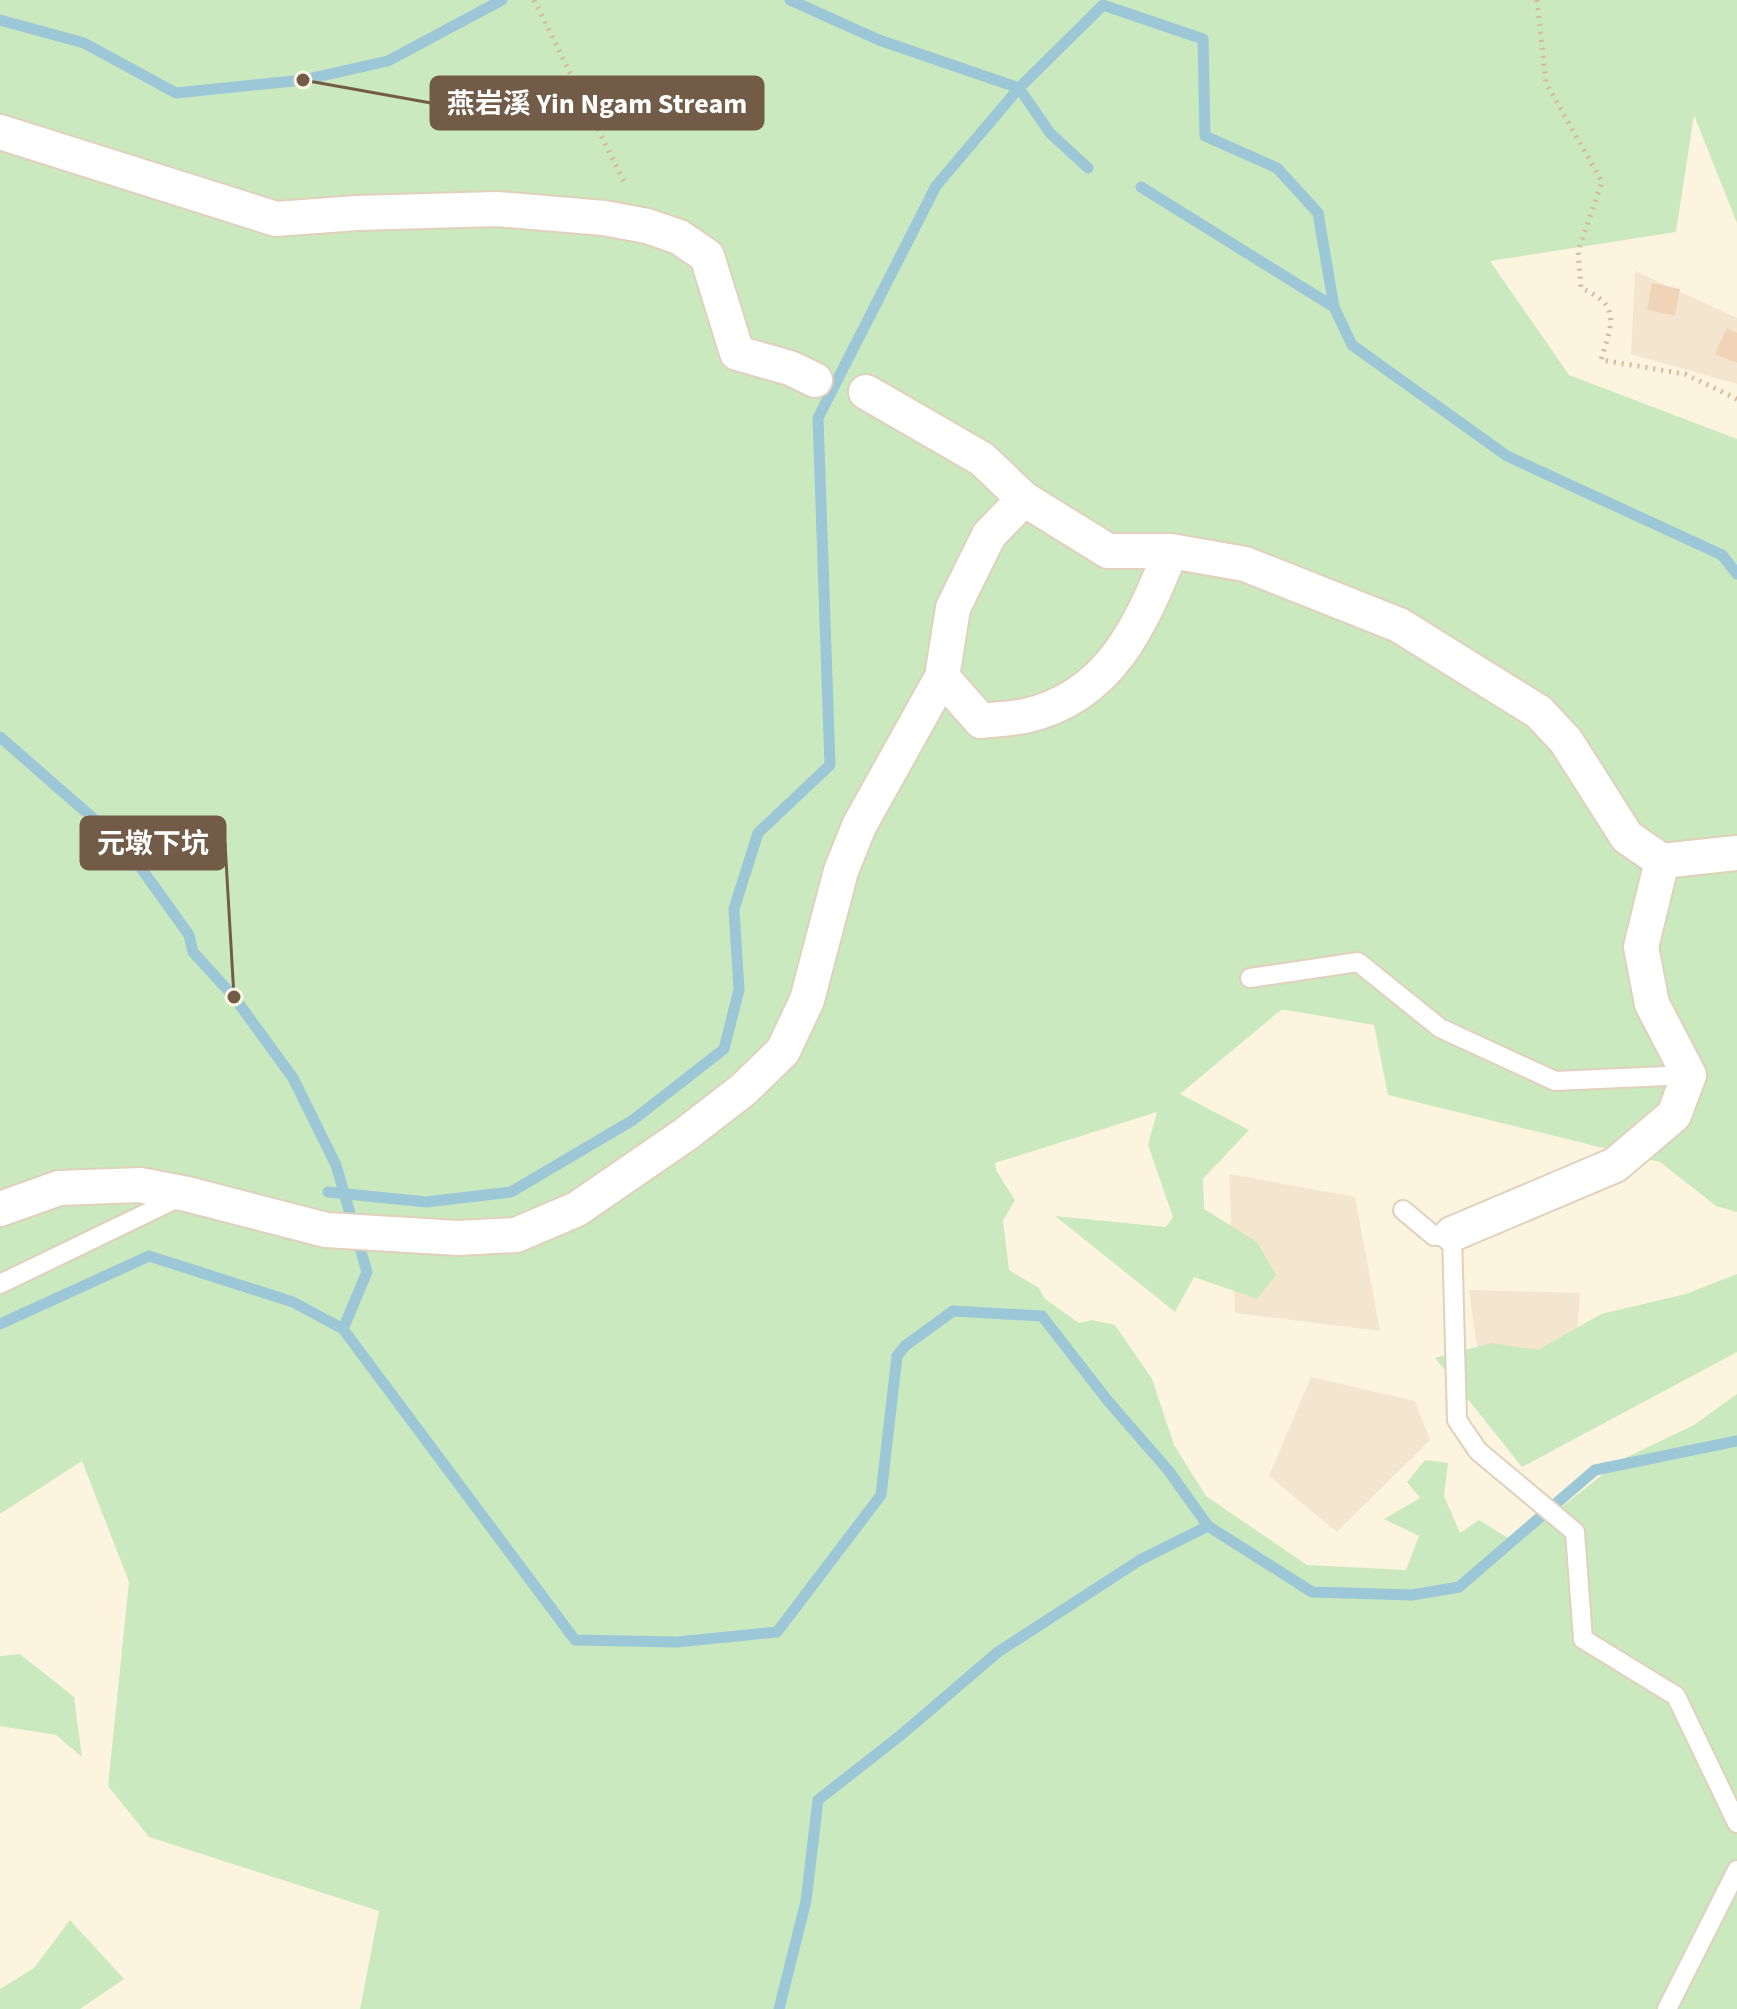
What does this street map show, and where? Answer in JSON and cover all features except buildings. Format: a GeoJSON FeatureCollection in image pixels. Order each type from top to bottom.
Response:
{"type":"FeatureCollection","features":[{"type":"Feature","properties":{"kind":"street"},"geometry":{"type":"LineString","coordinates":[[0,132],[276,219],[497,209],[604,218],[647,226],[679,237],[707,256],[737,353],[790,368],[815,380]]}},
{"type":"Feature","properties":{"kind":"street"},"geometry":{"type":"LineString","coordinates":[[866,392],[982,459],[1024,499],[1108,551],[1171,551],[1245,564],[1399,625],[1539,712],[1566,741],[1627,837],[1662,861],[1737,853]]}},
{"type":"Feature","properties":{"kind":"street"},"geometry":{"type":"LineString","coordinates":[[0,1209],[59,1188],[140,1185],[326,1230],[458,1238],[516,1235],[577,1209],[686,1134],[744,1089],[783,1051],[807,1000],[841,871],[859,826],[942,677],[953,608],[989,535],[1024,499]]}},
{"type":"Feature","properties":{"kind":"street"},"geometry":{"type":"LineString","coordinates":[[942,677],[981,721],[1026,716],[1065,701],[1098,680],[1122,653],[1148,608],[1171,551]]}},
{"type":"Feature","properties":{"kind":"street"},"geometry":{"type":"LineString","coordinates":[[1452,1234],[1615,1165],[1674,1115],[1689,1075],[1652,1004],[1641,947],[1662,861]]}},
{"type":"Feature","properties":{"kind":"lane"},"geometry":{"type":"LineString","coordinates":[[1250,978],[1358,962],[1440,1028],[1555,1081],[1689,1075]]}},
{"type":"Feature","properties":{"kind":"lane"},"geometry":{"type":"LineString","coordinates":[[0,1284],[187,1194]]}},
{"type":"Feature","properties":{"kind":"lane"},"geometry":{"type":"LineString","coordinates":[[1403,1210],[1434,1236],[1452,1234],[1457,1420],[1478,1451],[1575,1532],[1583,1639],[1676,1696],[1737,1823]]}},
{"type":"Feature","properties":{"kind":"lane"},"geometry":{"type":"LineString","coordinates":[[1667,2009],[1737,1870]]}},
{"type":"Feature","properties":{"kind":"path"},"geometry":{"type":"LineString","coordinates":[[534,0],[647,226]]}},
{"type":"Feature","properties":{"kind":"path"},"geometry":{"type":"LineString","coordinates":[[1537,0],[1546,83],[1602,182],[1578,251],[1581,288],[1595,294],[1607,306],[1613,321],[1601,360],[1685,374],[1737,399]]}},
{"type":"Feature","properties":{"kind":"shaded area"},"geometry":{"type":"Polygon","coordinates":[[[1635,271],[1737,318],[1737,384],[1631,354],[1635,271]]]}},
{"type":"Feature","properties":{"kind":"shaded area"},"geometry":{"type":"Polygon","coordinates":[[[1229,1174],[1355,1197],[1380,1331],[1235,1313],[1229,1174]]]}},
{"type":"Feature","properties":{"kind":"shaded area"},"geometry":{"type":"Polygon","coordinates":[[[1469,1290],[1580,1293],[1574,1374],[1482,1381],[1469,1290]]]}},
{"type":"Feature","properties":{"kind":"shaded area"},"geometry":{"type":"Polygon","coordinates":[[[1311,1377],[1415,1401],[1430,1440],[1337,1532],[1269,1476],[1311,1377]]]}},
{"type":"Feature","properties":{"kind":"green space"},"geometry":{"type":"Polygon","coordinates":[[[0,0],[1737,0],[1737,223],[1694,115],[1676,232],[1490,261],[1569,375],[1737,439],[1737,1212],[1716,1206],[1660,1162],[1388,1095],[1374,1025],[1286,1010],[1281,1010],[1180,1094],[1249,1130],[1203,1179],[1204,1209],[1257,1242],[1276,1275],[1257,1299],[1194,1277],[1175,1312],[1055,1216],[1166,1227],[1173,1217],[1148,1145],[1157,1112],[995,1163],[996,1170],[1015,1200],[1003,1221],[1009,1270],[1039,1288],[1045,1299],[1079,1323],[1092,1320],[1115,1325],[1152,1379],[1174,1445],[1206,1496],[1307,1565],[1406,1570],[1419,1536],[1384,1519],[1420,1498],[1407,1482],[1425,1460],[1448,1463],[1444,1496],[1460,1533],[1479,1520],[1516,1543],[1621,1460],[1694,1425],[1737,1394],[1737,2009],[360,2009],[379,1911],[149,1837],[108,1786],[129,1582],[82,1461],[0,1514],[0,0]]]}},
{"type":"Feature","properties":{"kind":"green space"},"geometry":{"type":"Polygon","coordinates":[[[1737,1274],[1737,1352],[1522,1467],[1435,1358],[1492,1343],[1538,1350],[1601,1314],[1686,1294],[1737,1274]]]}},
{"type":"Feature","properties":{"kind":"green space"},"geometry":{"type":"Polygon","coordinates":[[[20,1654],[74,1697],[82,1757],[56,1735],[0,1726],[0,1656],[20,1654]]]}},
{"type":"Feature","properties":{"kind":"green space"},"geometry":{"type":"Polygon","coordinates":[[[70,1920],[124,1979],[80,2009],[0,2009],[0,1989],[34,1968],[70,1920]]]}},
{"type":"Feature","properties":{"kind":"waterway"},"geometry":{"type":"LineString","coordinates":[[0,20],[84,43],[176,93],[303,80],[388,61],[502,0]]}},
{"type":"Feature","properties":{"kind":"waterway"},"geometry":{"type":"LineString","coordinates":[[790,0],[879,40],[1019,88],[1050,133],[1088,168]]}},
{"type":"Feature","properties":{"kind":"waterway"},"geometry":{"type":"LineString","coordinates":[[328,1192],[426,1202],[511,1192],[633,1120],[724,1049],[739,990],[734,909],[758,833],[830,765],[818,418],[936,186],[1019,88],[1103,5],[1203,39],[1205,136],[1277,168],[1318,213],[1334,307]]}},
{"type":"Feature","properties":{"kind":"waterway"},"geometry":{"type":"LineString","coordinates":[[1141,187],[1334,307],[1352,345],[1507,456],[1722,555],[1737,574]]}},
{"type":"Feature","properties":{"kind":"waterway"},"geometry":{"type":"LineString","coordinates":[[0,737],[126,847],[189,935],[193,952],[234,997],[293,1078],[336,1165],[367,1272],[343,1329]]}},
{"type":"Feature","properties":{"kind":"waterway"},"geometry":{"type":"LineString","coordinates":[[0,1324],[149,1256],[293,1302],[343,1329],[575,1640],[677,1642],[777,1632],[881,1495],[897,1356],[905,1346],[953,1311],[1042,1316],[1108,1401],[1168,1470],[1208,1526],[1312,1592],[1412,1595],[1459,1587],[1595,1470],[1737,1441]]}},
{"type":"Feature","properties":{"kind":"waterway"},"geometry":{"type":"LineString","coordinates":[[779,2009],[806,1901],[818,1800],[901,1735],[998,1652],[1140,1560],[1208,1526]]}},
{"type":"Feature","properties":{"kind":"place","name":"燕岩溪 Yin Ngam Stream"},"geometry":{"type":"Point","coordinates":[303,80]}},
{"type":"Feature","properties":{"kind":"place","name":"元墩下坑"},"geometry":{"type":"Point","coordinates":[234,997]}}]}
